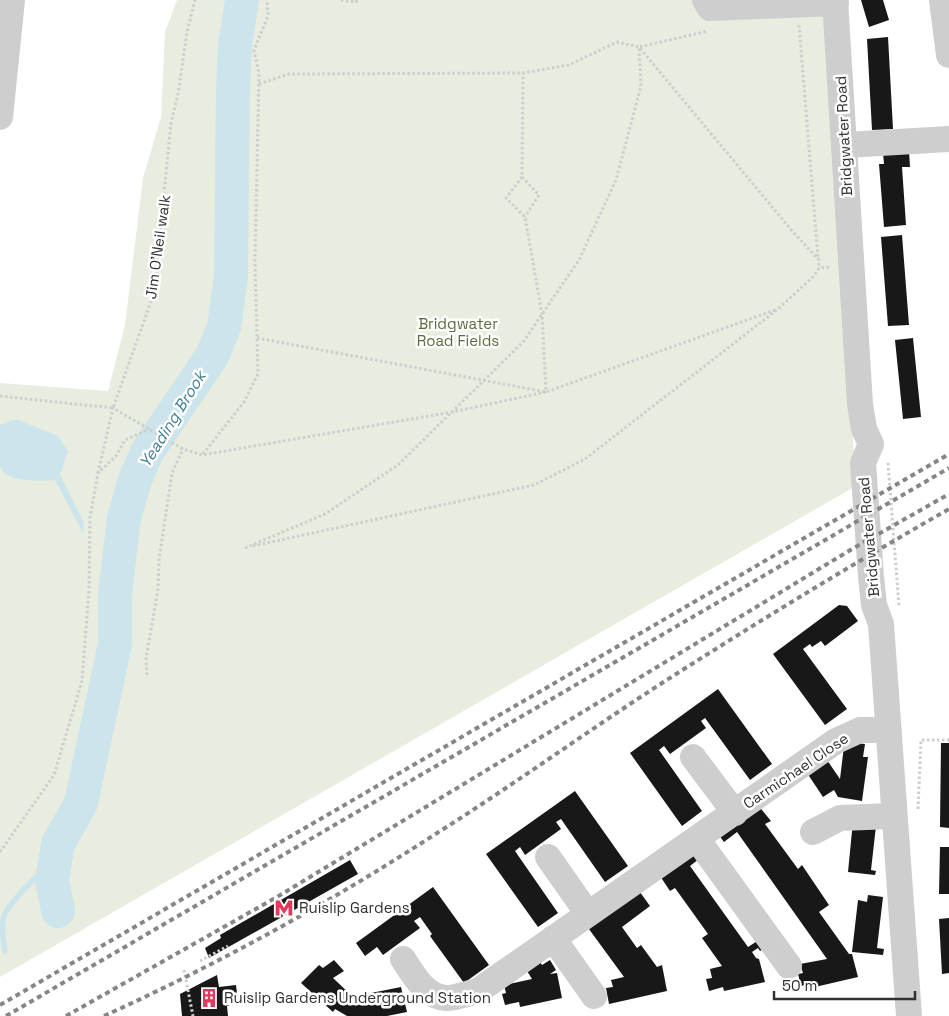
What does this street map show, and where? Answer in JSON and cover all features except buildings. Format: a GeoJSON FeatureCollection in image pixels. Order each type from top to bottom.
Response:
{"type":"FeatureCollection","features":[{"type":"Feature","properties":{"kind":"street"},"geometry":{"type":"LineString","coordinates":[[0,117],[12,0]]}},
{"type":"Feature","properties":{"kind":"street"},"geometry":{"type":"LineString","coordinates":[[705,0],[710,8],[835,1]]}},
{"type":"Feature","properties":{"kind":"street"},"geometry":{"type":"LineString","coordinates":[[942,0],[949,54]]}},
{"type":"Feature","properties":{"kind":"street","name":"Bridgwater Road"},"geometry":{"type":"LineString","coordinates":[[835,1],[846,145],[860,404],[864,429],[871,444],[863,463],[871,576],[874,605],[881,624],[888,730],[906,817],[909,1016]]}},
{"type":"Feature","properties":{"kind":"street"},"geometry":{"type":"LineString","coordinates":[[846,145],[949,139]]}},
{"type":"Feature","properties":{"kind":"street","name":"Carmichael Close"},"geometry":{"type":"LineString","coordinates":[[403,959],[416,978],[431,994],[447,998],[478,991],[836,741],[860,730],[888,730]]}},
{"type":"Feature","properties":{"kind":"street","name":"Carmichael Close"},"geometry":{"type":"LineString","coordinates":[[693,757],[735,813]]}},
{"type":"Feature","properties":{"kind":"street"},"geometry":{"type":"LineString","coordinates":[[813,832],[840,818],[906,817]]}},
{"type":"Feature","properties":{"kind":"street"},"geometry":{"type":"LineString","coordinates":[[697,839],[789,966]]}},
{"type":"Feature","properties":{"kind":"street"},"geometry":{"type":"LineString","coordinates":[[548,856],[588,914]]}},
{"type":"Feature","properties":{"kind":"street"},"geometry":{"type":"LineString","coordinates":[[553,938],[594,996]]}},
{"type":"Feature","properties":{"kind":"path","name":"Jim O'Neil walk"},"geometry":{"type":"LineString","coordinates":[[0,852],[54,775],[82,680],[89,589],[90,517],[113,408],[154,293],[171,123],[178,94],[187,32],[195,0]]}},
{"type":"Feature","properties":{"kind":"path"},"geometry":{"type":"LineString","coordinates":[[202,455],[244,402],[258,374],[255,261],[259,74],[254,50],[268,16],[267,0]]}},
{"type":"Feature","properties":{"kind":"path"},"geometry":{"type":"LineString","coordinates":[[341,0],[356,2],[356,0]]}},
{"type":"Feature","properties":{"kind":"path"},"geometry":{"type":"LineString","coordinates":[[639,47],[641,86],[616,180],[579,260],[524,340],[398,465],[325,514],[245,548],[534,485],[585,459],[778,309],[813,277],[819,268],[819,260],[799,20]]}},
{"type":"Feature","properties":{"kind":"path"},"geometry":{"type":"LineString","coordinates":[[259,84],[289,74],[523,73],[568,65],[617,42],[639,47],[712,30]]}},
{"type":"Feature","properties":{"kind":"path"},"geometry":{"type":"LineString","coordinates":[[639,47],[793,232],[819,260]]}},
{"type":"Feature","properties":{"kind":"path"},"geometry":{"type":"LineString","coordinates":[[523,73],[522,177],[506,198],[524,217],[542,314],[546,392]]}},
{"type":"Feature","properties":{"kind":"path"},"geometry":{"type":"LineString","coordinates":[[522,177],[540,195],[524,217]]}},
{"type":"Feature","properties":{"kind":"path"},"geometry":{"type":"LineString","coordinates":[[819,268],[834,267]]}},
{"type":"Feature","properties":{"kind":"path"},"geometry":{"type":"LineString","coordinates":[[0,396],[113,408],[178,444],[183,449],[202,455],[452,412],[546,392],[778,309]]}},
{"type":"Feature","properties":{"kind":"path"},"geometry":{"type":"LineString","coordinates":[[257,338],[546,392]]}},
{"type":"Feature","properties":{"kind":"path"},"geometry":{"type":"LineString","coordinates":[[98,473],[116,456],[125,440],[151,429]]}},
{"type":"Feature","properties":{"kind":"path"},"geometry":{"type":"LineString","coordinates":[[147,675],[146,659],[158,589],[159,560],[172,473],[183,449]]}},
{"type":"Feature","properties":{"kind":"path"},"geometry":{"type":"LineString","coordinates":[[906,817],[921,740],[949,740]]}},
{"type":"Feature","properties":{"kind":"path"},"geometry":{"type":"LineString","coordinates":[[200,960],[228,946]]}},
{"type":"Feature","properties":{"kind":"path"},"geometry":{"type":"LineString","coordinates":[[184,970],[193,1016]]}},
{"type":"Feature","properties":{"kind":"green space","name":"Bridgwater Road Fields"},"geometry":{"type":"Polygon","coordinates":[[[177,0],[701,0],[826,9],[856,486],[0,977],[0,383],[108,391],[125,325],[143,178],[161,117],[165,32],[177,0]]]}},
{"type":"Feature","properties":{"kind":"water"},"geometry":{"type":"Polygon","coordinates":[[[16,419],[58,436],[68,451],[60,475],[84,523],[83,533],[55,480],[24,480],[9,476],[3,472],[0,466],[0,425],[16,419]]]}},
{"type":"Feature","properties":{"kind":"waterway","name":"Yeading Brook"},"geometry":{"type":"LineString","coordinates":[[58,911],[52,880],[58,844],[81,803],[115,644],[115,594],[124,518],[135,480],[147,452],[212,356],[224,327],[231,277],[235,46],[242,0]]}},
{"type":"Feature","properties":{"kind":"waterway","name":"Yeading Brook"},"geometry":{"type":"LineString","coordinates":[[5,951],[3,924],[7,910],[27,886],[55,860]]}},
{"type":"Feature","properties":{"kind":"railway"},"geometry":{"type":"LineString","coordinates":[[0,1005],[949,454]]}},
{"type":"Feature","properties":{"kind":"railway"},"geometry":{"type":"LineString","coordinates":[[6,1016],[949,468]]}},
{"type":"Feature","properties":{"kind":"railway"},"geometry":{"type":"LineString","coordinates":[[66,1016],[277,897],[852,549],[949,494]]}},
{"type":"Feature","properties":{"kind":"railway"},"geometry":{"type":"LineString","coordinates":[[104,1016],[231,954],[354,885],[464,816],[707,654],[949,509]]}},
{"type":"Feature","properties":{"kind":"place","name":"Ruislip Gardens"},"geometry":{"type":"Point","coordinates":[284,908]}},
{"type":"Feature","properties":{"kind":"place","name":"Ruislip Gardens Underground Station"},"geometry":{"type":"Point","coordinates":[209,998]}}]}
